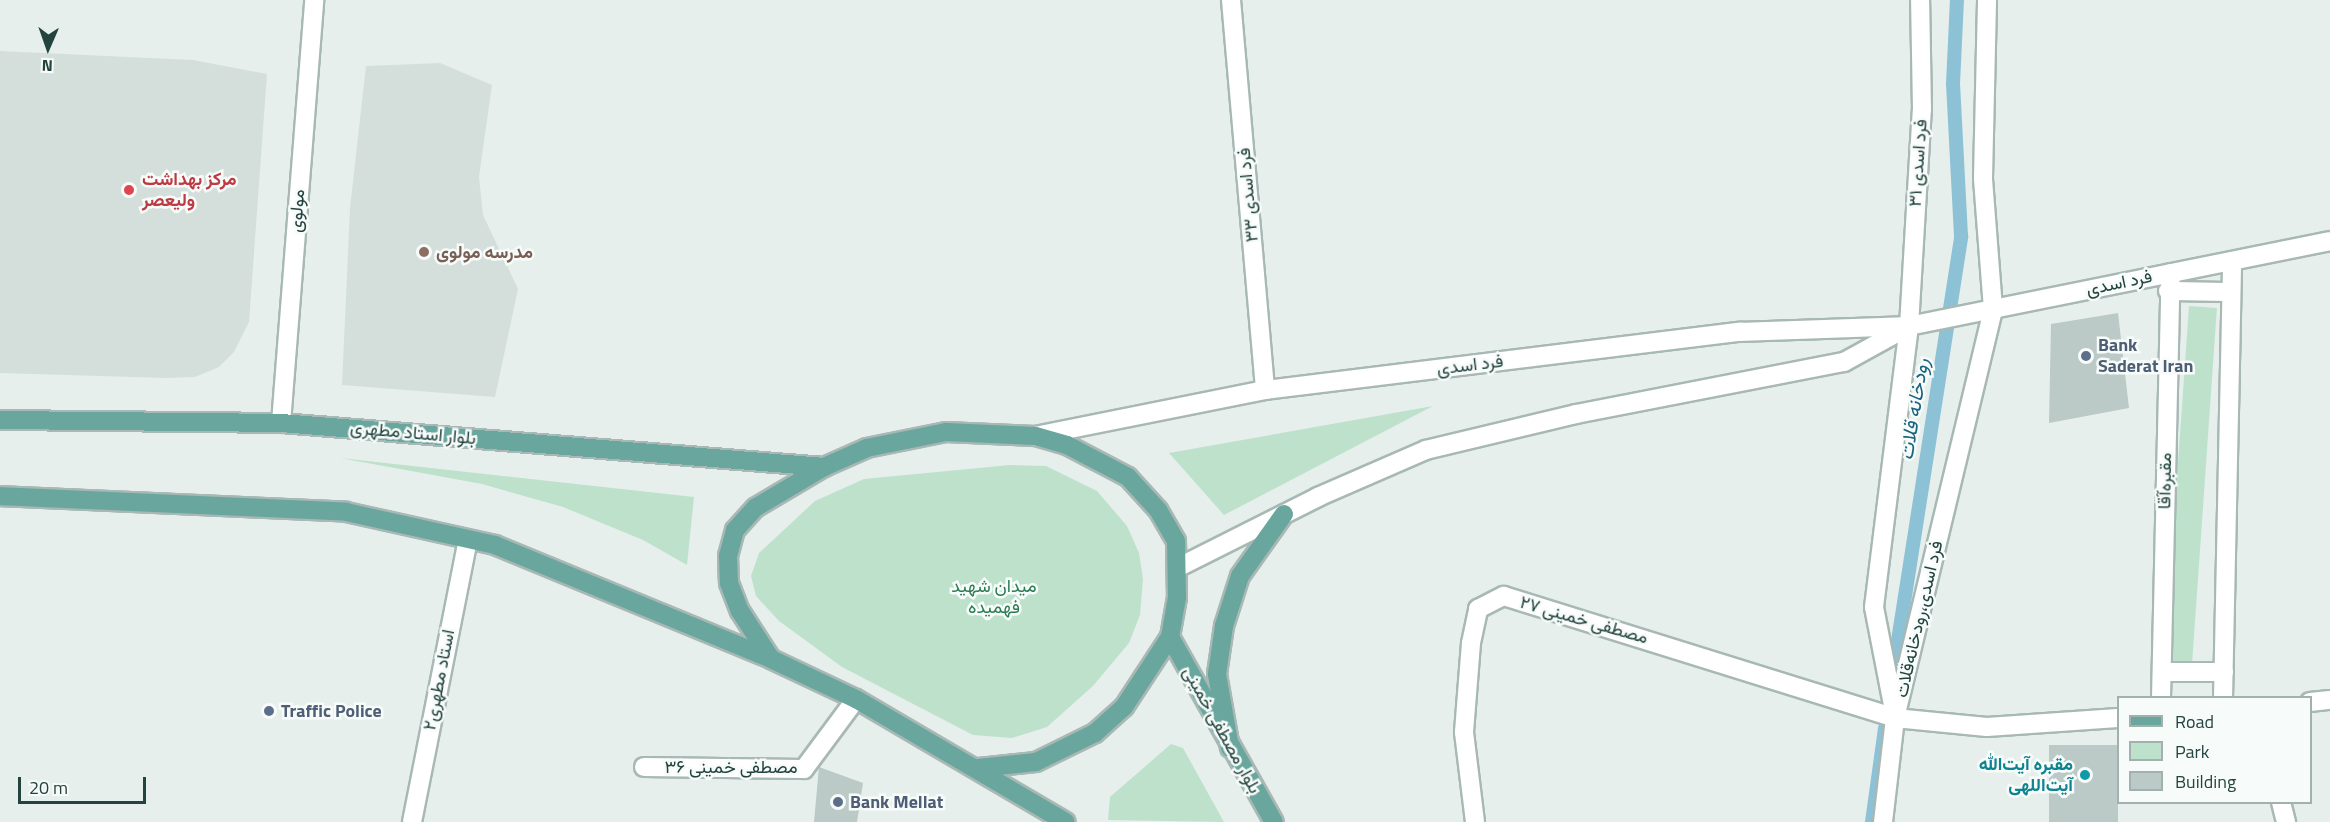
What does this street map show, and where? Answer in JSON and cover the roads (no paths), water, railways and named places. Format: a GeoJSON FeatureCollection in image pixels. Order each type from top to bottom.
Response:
{"type":"FeatureCollection","features":[{"type":"Feature","properties":{"kind":"main road","name":"بلوار استاد مطهری"},"geometry":{"type":"LineString","coordinates":[[0,420],[281,423],[824,467]]}},
{"type":"Feature","properties":{"kind":"main road"},"geometry":{"type":"LineString","coordinates":[[771,659],[740,611],[729,583],[728,556],[735,530],[755,508],[824,467],[867,448],[946,432],[1035,436],[1099,459],[1128,477],[1158,510],[1176,541],[1179,567],[1170,637],[1124,706],[1095,733],[1036,762],[979,768]]}},
{"type":"Feature","properties":{"kind":"main road"},"geometry":{"type":"LineString","coordinates":[[0,496],[346,512],[495,545],[771,659],[856,699],[979,768],[1066,822]]}},
{"type":"Feature","properties":{"kind":"main road"},"geometry":{"type":"LineString","coordinates":[[1230,748],[1217,674],[1224,626],[1240,576],[1284,514]]}},
{"type":"Feature","properties":{"kind":"main road","name":"بلوار مصطفی خمینی"},"geometry":{"type":"LineString","coordinates":[[1170,637],[1230,748],[1274,822]]}},
{"type":"Feature","properties":{"kind":"street","name":"مولوی"},"geometry":{"type":"LineString","coordinates":[[281,423],[314,0]]}},
{"type":"Feature","properties":{"kind":"street","name":"فرد اسدی ۳۳"},"geometry":{"type":"LineString","coordinates":[[1231,0],[1265,390]]}},
{"type":"Feature","properties":{"kind":"street","name":"فرد اسدی ۳۱"},"geometry":{"type":"LineString","coordinates":[[1909,326],[1922,110],[1920,0]]}},
{"type":"Feature","properties":{"kind":"street"},"geometry":{"type":"LineString","coordinates":[[1987,0],[1983,178],[1993,309]]}},
{"type":"Feature","properties":{"kind":"street","name":"فرد اسدی"},"geometry":{"type":"LineString","coordinates":[[1035,436],[1265,390],[1740,332],[1909,326],[1993,309],[2169,282],[2232,261],[2330,241]]}},
{"type":"Feature","properties":{"kind":"street"},"geometry":{"type":"LineString","coordinates":[[2223,696],[2232,261]]}},
{"type":"Feature","properties":{"kind":"street"},"geometry":{"type":"LineString","coordinates":[[2169,282],[2231,292]]}},
{"type":"Feature","properties":{"kind":"street","name":"مقبره‌آقا"},"geometry":{"type":"LineString","coordinates":[[2161,696],[2169,282]]}},
{"type":"Feature","properties":{"kind":"street","name":"فرد اسدی،رودخانه‌قلات"},"geometry":{"type":"LineString","coordinates":[[1895,718],[1993,309]]}},
{"type":"Feature","properties":{"kind":"street","name":"فرد اسدی"},"geometry":{"type":"LineString","coordinates":[[1179,567],[1284,514],[1426,450],[1576,414],[1844,362],[1909,326]]}},
{"type":"Feature","properties":{"kind":"street","name":"فرد اسدی،رودخانه‌قلات"},"geometry":{"type":"LineString","coordinates":[[1895,718],[1874,607],[1909,326]]}},
{"type":"Feature","properties":{"kind":"street","name":"استاد مطهری۲"},"geometry":{"type":"LineString","coordinates":[[412,822],[468,539]]}},
{"type":"Feature","properties":{"kind":"street","name":"مصطفی خمینی ۲۷"},"geometry":{"type":"LineString","coordinates":[[1475,822],[1464,732],[1471,643],[1478,609],[1504,596],[1895,718]]}},
{"type":"Feature","properties":{"kind":"street"},"geometry":{"type":"LineString","coordinates":[[2162,672],[2224,672]]}},
{"type":"Feature","properties":{"kind":"street","name":"مصطفی خمینی ۳۶"},"geometry":{"type":"LineString","coordinates":[[644,767],[804,769],[856,699]]}},
{"type":"Feature","properties":{"kind":"street"},"geometry":{"type":"LineString","coordinates":[[2312,702],[2330,700]]}},
{"type":"Feature","properties":{"kind":"street"},"geometry":{"type":"LineString","coordinates":[[1883,822],[1895,718],[1987,728],[2117,718]]}},
{"type":"Feature","properties":{"kind":"street"},"geometry":{"type":"LineString","coordinates":[[2282,804],[2286,822]]}},
{"type":"Feature","properties":{"kind":"waterway","name":"رودخانه قلات"},"geometry":{"type":"LineString","coordinates":[[1892,679],[1961,236],[1953,84],[1957,0]]}},
{"type":"Feature","properties":{"kind":"waterway","name":"رودخانه قلات"},"geometry":{"type":"LineString","coordinates":[[1872,822],[1885,728]]}},
{"type":"Feature","properties":{"kind":"place","name":"مرکز بهداشت ولیعصر"},"geometry":{"type":"Point","coordinates":[129,190]}},
{"type":"Feature","properties":{"kind":"place","name":"مدرسه مولوی"},"geometry":{"type":"Point","coordinates":[424,252]}},
{"type":"Feature","properties":{"kind":"place","name":"Bank Saderat Iran"},"geometry":{"type":"Point","coordinates":[2086,356]}},
{"type":"Feature","properties":{"kind":"place","name":"Traffic Police"},"geometry":{"type":"Point","coordinates":[269,711]}},
{"type":"Feature","properties":{"kind":"place","name":"مقبره آیت‌الله آیت‌اللهی"},"geometry":{"type":"Point","coordinates":[2085,775]}},
{"type":"Feature","properties":{"kind":"place","name":"Bank Mellat"},"geometry":{"type":"Point","coordinates":[838,802]}},
{"type":"Feature","properties":{"kind":"park label","name":"میدان شهید فهمیده"},"geometry":{"type":"Point","coordinates":[994,597]}}]}
